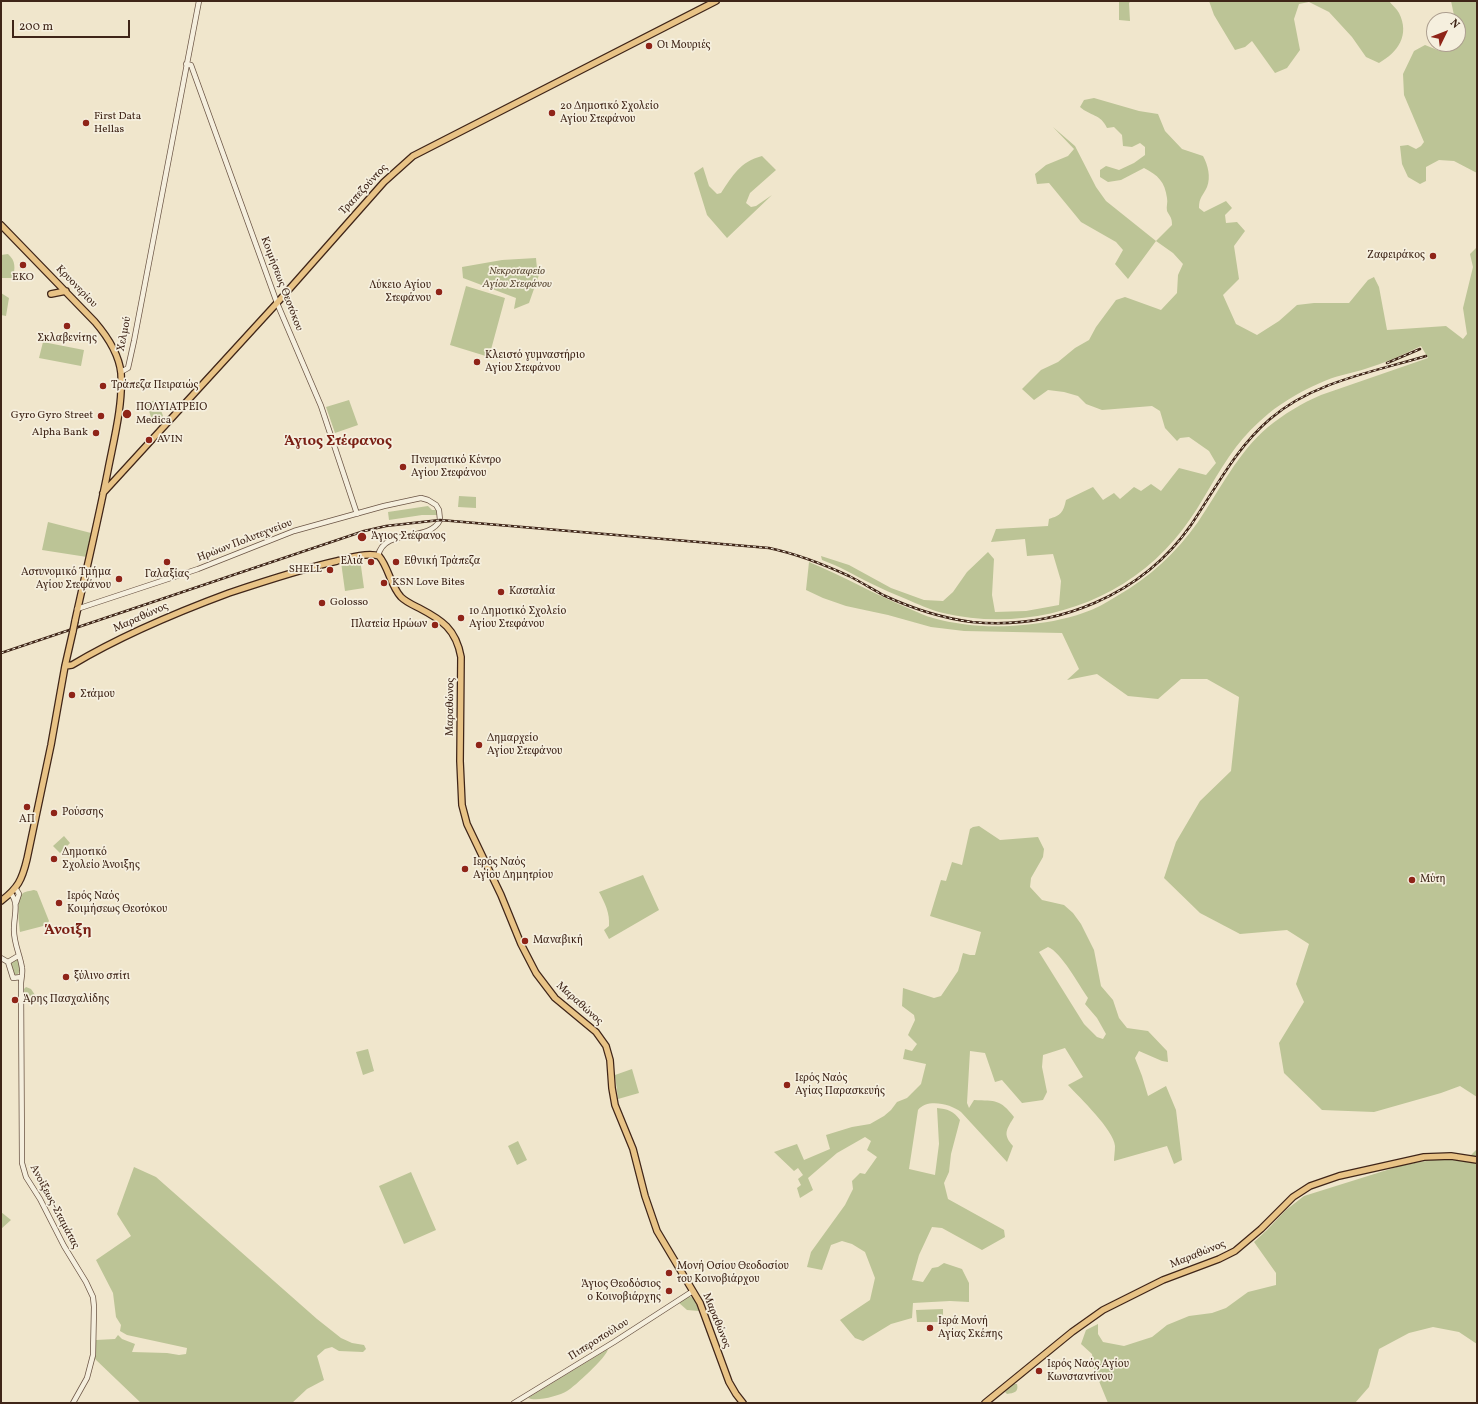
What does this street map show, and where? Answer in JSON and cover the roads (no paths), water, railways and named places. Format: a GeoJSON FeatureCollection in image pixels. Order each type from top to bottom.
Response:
{"type":"FeatureCollection","features":[{"type":"Feature","properties":{"kind":"main road","name":"Τραπεζούντος"},"geometry":{"type":"LineString","coordinates":[[103,493],[277,303],[384,182],[413,156],[716,1]]}},
{"type":"Feature","properties":{"kind":"main road","name":"Κρυονερίου"},"geometry":{"type":"LineString","coordinates":[[1,225],[89,314],[102,330],[113,349],[120,372]]}},
{"type":"Feature","properties":{"kind":"main road"},"geometry":{"type":"LineString","coordinates":[[51,294],[66,291]]}},
{"type":"Feature","properties":{"kind":"main road"},"geometry":{"type":"LineString","coordinates":[[1,901],[16,889],[27,860],[51,745],[65,666],[77,609],[86,579],[116,428],[120,395],[120,372]]}},
{"type":"Feature","properties":{"kind":"main road","name":"Μαραθώνος"},"geometry":{"type":"LineString","coordinates":[[65,666],[72,665],[104,646],[142,628],[252,585],[317,565],[360,556],[378,556],[381,558],[401,597],[439,619],[450,629],[456,639],[461,662],[460,761],[462,805],[465,820],[504,902],[521,944],[536,973],[555,998],[596,1032],[606,1046],[610,1060],[614,1101],[633,1149],[645,1196],[657,1231],[700,1303],[731,1386],[743,1403]]}},
{"type":"Feature","properties":{"kind":"main road","name":"Μαραθώνος"},"geometry":{"type":"LineString","coordinates":[[985,1403],[1066,1337],[1103,1310],[1163,1280],[1219,1259],[1236,1250],[1293,1197],[1310,1186],[1339,1176],[1424,1157],[1451,1156],[1477,1160]]}},
{"type":"Feature","properties":{"kind":"street","name":"Χελμού"},"geometry":{"type":"LineString","coordinates":[[120,372],[128,368],[134,341],[199,1]]}},
{"type":"Feature","properties":{"kind":"street","name":"Κοιμήσεως Θεοτόκου"},"geometry":{"type":"LineString","coordinates":[[186,64],[191,65],[277,303],[320,403],[357,514]]}},
{"type":"Feature","properties":{"kind":"street","name":"Ηρώων Πολυτεχνείου"},"geometry":{"type":"LineString","coordinates":[[77,609],[198,569],[294,531],[421,498],[432,503],[439,510],[440,520],[437,526],[432,529],[388,542],[383,545],[378,556]]}},
{"type":"Feature","properties":{"kind":"street","name":"Ανοίξεως-Σταμάτας"},"geometry":{"type":"LineString","coordinates":[[16,889],[19,894],[15,906],[14,931],[18,956],[22,969],[23,1171],[40,1199],[64,1246],[91,1290],[94,1307],[94,1346],[91,1365],[85,1382],[73,1403]]}},
{"type":"Feature","properties":{"kind":"street"},"geometry":{"type":"LineString","coordinates":[[11,894],[14,898],[15,906]]}},
{"type":"Feature","properties":{"kind":"street"},"geometry":{"type":"LineString","coordinates":[[8,962],[18,956]]}},
{"type":"Feature","properties":{"kind":"street"},"geometry":{"type":"LineString","coordinates":[[1,958],[8,962],[13,978],[22,977]]}},
{"type":"Feature","properties":{"kind":"street","name":"Πιπεροπούλου"},"geometry":{"type":"LineString","coordinates":[[514,1403],[614,1342],[693,1291]]}},
{"type":"Feature","properties":{"kind":"railway"},"geometry":{"type":"LineString","coordinates":[[1387,363],[1420,349]]}},
{"type":"Feature","properties":{"kind":"railway"},"geometry":{"type":"LineString","coordinates":[[1,653],[364,531],[386,526],[440,520],[769,548],[820,563],[849,576],[894,600],[938,615],[972,622],[1004,623],[1035,620],[1066,613],[1095,603],[1123,589],[1148,571],[1171,550],[1191,525],[1227,469],[1246,443],[1270,419],[1287,406],[1324,387],[1365,373],[1426,356]]}},
{"type":"Feature","properties":{"kind":"place","name":"Οι Μουριές"},"geometry":{"type":"Point","coordinates":[649,46]}},
{"type":"Feature","properties":{"kind":"place","name":"2ο Δημοτικό Σχολείο Αγίου Στεφάνου"},"geometry":{"type":"Point","coordinates":[552,113]}},
{"type":"Feature","properties":{"kind":"place","name":"First Data Hellas"},"geometry":{"type":"Point","coordinates":[86,123]}},
{"type":"Feature","properties":{"kind":"place","name":"Ζαφειράκος"},"geometry":{"type":"Point","coordinates":[1433,256]}},
{"type":"Feature","properties":{"kind":"place","name":"EKO"},"geometry":{"type":"Point","coordinates":[23,265]}},
{"type":"Feature","properties":{"kind":"place","name":"Λύκειο Αγίου Στεφάνου"},"geometry":{"type":"Point","coordinates":[439,292]}},
{"type":"Feature","properties":{"kind":"place","name":"Σκλαβενίτης"},"geometry":{"type":"Point","coordinates":[67,326]}},
{"type":"Feature","properties":{"kind":"place","name":"Κλειστό γυμναστήριο Αγίου Στεφάνου"},"geometry":{"type":"Point","coordinates":[477,362]}},
{"type":"Feature","properties":{"kind":"place","name":"Τράπεζα Πειραιώς"},"geometry":{"type":"Point","coordinates":[103,386]}},
{"type":"Feature","properties":{"kind":"place","name":"ΠΟΛΥΙΑΤΡΕΙΟ Medica"},"geometry":{"type":"Point","coordinates":[127,414]}},
{"type":"Feature","properties":{"kind":"place","name":"Gyro Gyro Street"},"geometry":{"type":"Point","coordinates":[101,416]}},
{"type":"Feature","properties":{"kind":"place","name":"Alpha Bank"},"geometry":{"type":"Point","coordinates":[96,433]}},
{"type":"Feature","properties":{"kind":"place","name":"AVIN"},"geometry":{"type":"Point","coordinates":[149,440]}},
{"type":"Feature","properties":{"kind":"place","name":"Πνευματικό Κέντρο Αγίου Στεφάνου"},"geometry":{"type":"Point","coordinates":[403,467]}},
{"type":"Feature","properties":{"kind":"place","name":"Άγιος Στέφανος"},"geometry":{"type":"Point","coordinates":[362,537]}},
{"type":"Feature","properties":{"kind":"place","name":"Γαλαξίας"},"geometry":{"type":"Point","coordinates":[167,562]}},
{"type":"Feature","properties":{"kind":"place","name":"Ελιά"},"geometry":{"type":"Point","coordinates":[371,562]}},
{"type":"Feature","properties":{"kind":"place","name":"Εθνική Τράπεζα"},"geometry":{"type":"Point","coordinates":[396,562]}},
{"type":"Feature","properties":{"kind":"place","name":"SHELL"},"geometry":{"type":"Point","coordinates":[330,570]}},
{"type":"Feature","properties":{"kind":"place","name":"Αστυνομικό Τμήμα Αγίου Στεφάνου"},"geometry":{"type":"Point","coordinates":[119,579]}},
{"type":"Feature","properties":{"kind":"place","name":"KSN Love Bites"},"geometry":{"type":"Point","coordinates":[384,583]}},
{"type":"Feature","properties":{"kind":"place","name":"Κασταλία"},"geometry":{"type":"Point","coordinates":[501,592]}},
{"type":"Feature","properties":{"kind":"place","name":"Golosso"},"geometry":{"type":"Point","coordinates":[322,603]}},
{"type":"Feature","properties":{"kind":"place","name":"1ο Δημοτικό Σχολείο Αγίου Στεφάνου"},"geometry":{"type":"Point","coordinates":[461,618]}},
{"type":"Feature","properties":{"kind":"place","name":"Πλατεία Ηρώων"},"geometry":{"type":"Point","coordinates":[435,625]}},
{"type":"Feature","properties":{"kind":"place","name":"Στάμου"},"geometry":{"type":"Point","coordinates":[72,695]}},
{"type":"Feature","properties":{"kind":"place","name":"Δημαρχείο Αγίου Στεφάνου"},"geometry":{"type":"Point","coordinates":[479,745]}},
{"type":"Feature","properties":{"kind":"place","name":"ΑΠ"},"geometry":{"type":"Point","coordinates":[27,807]}},
{"type":"Feature","properties":{"kind":"place","name":"Ρούσσης"},"geometry":{"type":"Point","coordinates":[54,813]}},
{"type":"Feature","properties":{"kind":"place","name":"Δημοτικό Σχολείο Άνοιξης"},"geometry":{"type":"Point","coordinates":[54,859]}},
{"type":"Feature","properties":{"kind":"place","name":"Ιερός Ναός Αγίου Δημητρίου"},"geometry":{"type":"Point","coordinates":[465,869]}},
{"type":"Feature","properties":{"kind":"place","name":"Μύτη"},"geometry":{"type":"Point","coordinates":[1412,880]}},
{"type":"Feature","properties":{"kind":"place","name":"Ιερός Ναός Κοιμήσεως Θεοτόκου"},"geometry":{"type":"Point","coordinates":[59,903]}},
{"type":"Feature","properties":{"kind":"place","name":"Μαναβική"},"geometry":{"type":"Point","coordinates":[525,941]}},
{"type":"Feature","properties":{"kind":"place","name":"ξύλινο σπίτι"},"geometry":{"type":"Point","coordinates":[66,977]}},
{"type":"Feature","properties":{"kind":"place","name":"Άρης Πασχαλίδης"},"geometry":{"type":"Point","coordinates":[15,1000]}},
{"type":"Feature","properties":{"kind":"place","name":"Ιερός Ναός Αγίας Παρασκευής"},"geometry":{"type":"Point","coordinates":[787,1085]}},
{"type":"Feature","properties":{"kind":"place","name":"Μονή Οσίου Θεοδοσίου του Κοινοβιάρχου"},"geometry":{"type":"Point","coordinates":[669,1273]}},
{"type":"Feature","properties":{"kind":"place","name":"Άγιος Θεοδόσιος ο Κοινοβιάρχης"},"geometry":{"type":"Point","coordinates":[669,1291]}},
{"type":"Feature","properties":{"kind":"place","name":"Ιερά Μονή Αγίας Σκέπης"},"geometry":{"type":"Point","coordinates":[930,1328]}},
{"type":"Feature","properties":{"kind":"place","name":"Ιερός Ναός Αγίου Κωνσταντίνου"},"geometry":{"type":"Point","coordinates":[1039,1371]}},
{"type":"Feature","properties":{"kind":"district","name":"Άγιος Στέφανος"},"geometry":{"type":"Point","coordinates":[338,442]}},
{"type":"Feature","properties":{"kind":"district","name":"Άνοιξη"},"geometry":{"type":"Point","coordinates":[68,931]}},
{"type":"Feature","properties":{"kind":"park label","name":"Νεκροταφείο Αγίου Στεφάνου"},"geometry":{"type":"Point","coordinates":[517,278]}}]}
